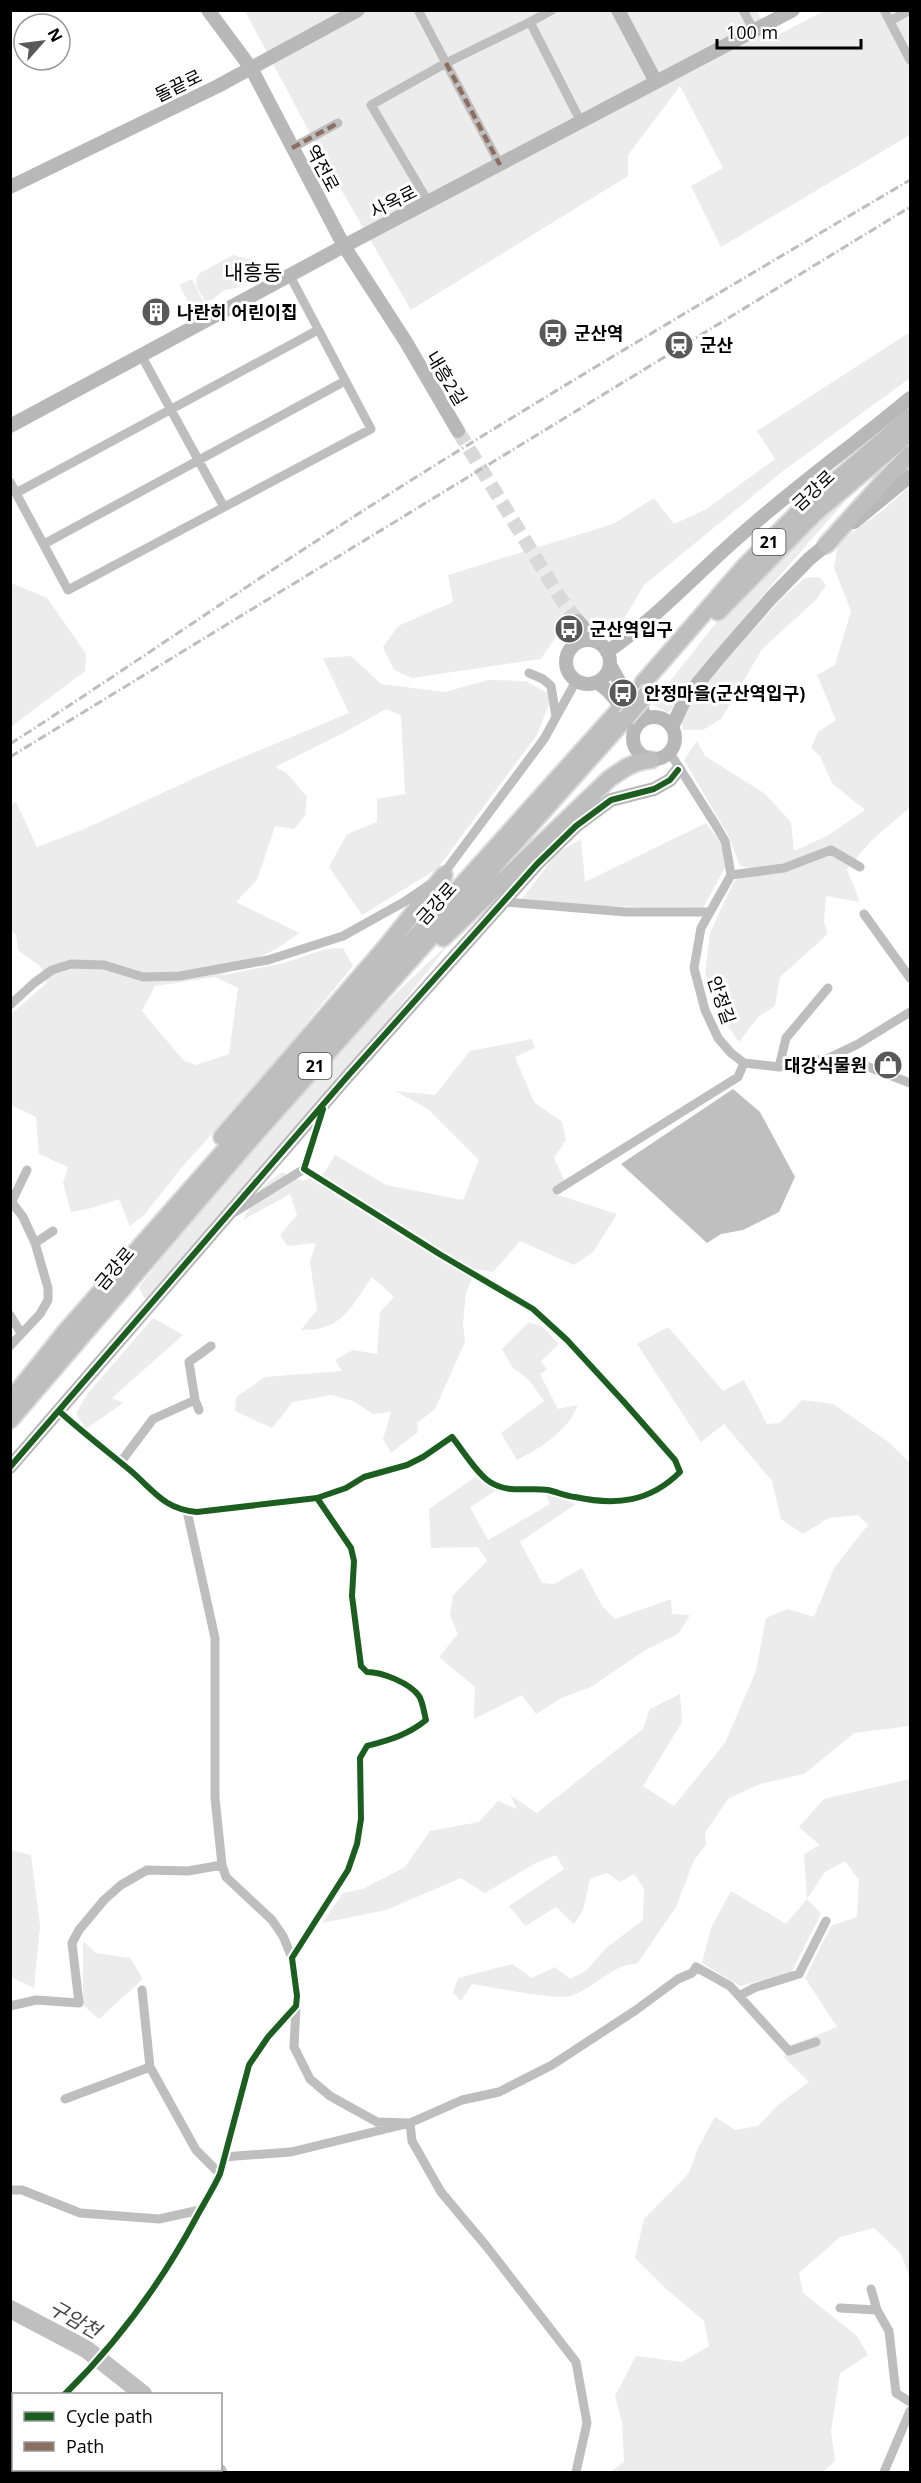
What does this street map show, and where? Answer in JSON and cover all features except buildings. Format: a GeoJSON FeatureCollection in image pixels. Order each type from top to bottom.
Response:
{"type":"FeatureCollection","features":[{"type":"Feature","properties":{"kind":"highway","name":"금강로"},"geometry":{"type":"LineString","coordinates":[[10,1420],[217,1177],[351,1026],[632,718],[647,686],[745,566],[817,497],[910,417]]}},
{"type":"Feature","properties":{"kind":"highway","name":"금강로"},"geometry":{"type":"LineString","coordinates":[[647,686],[771,557],[851,481],[910,433]]}},
{"type":"Feature","properties":{"kind":"highway"},"geometry":{"type":"LineString","coordinates":[[825,545],[910,454]]}},
{"type":"Feature","properties":{"kind":"highway","name":"금강로"},"geometry":{"type":"LineString","coordinates":[[10,1401],[66,1331],[284,1083],[632,718]]}},
{"type":"Feature","properties":{"kind":"highway"},"geometry":{"type":"LineString","coordinates":[[351,1026],[609,779],[627,766],[651,760]]}},
{"type":"Feature","properties":{"kind":"highway"},"geometry":{"type":"LineString","coordinates":[[66,1331],[92,1290],[385,948],[444,875]]}},
{"type":"Feature","properties":{"kind":"street","name":"역전로"},"geometry":{"type":"LineString","coordinates":[[208,10],[251,68],[344,246],[406,342]]}},
{"type":"Feature","properties":{"kind":"street","name":"돌끝로"},"geometry":{"type":"LineString","coordinates":[[10,187],[251,68],[358,10]]}},
{"type":"Feature","properties":{"kind":"street"},"geometry":{"type":"LineString","coordinates":[[418,10],[500,165]]}},
{"type":"Feature","properties":{"kind":"street"},"geometry":{"type":"LineString","coordinates":[[429,203],[371,105],[446,63],[552,10]]}},
{"type":"Feature","properties":{"kind":"street"},"geometry":{"type":"LineString","coordinates":[[618,10],[656,82]]}},
{"type":"Feature","properties":{"kind":"street"},"geometry":{"type":"LineString","coordinates":[[743,10],[754,31]]}},
{"type":"Feature","properties":{"kind":"street","name":"사옥로"},"geometry":{"type":"LineString","coordinates":[[10,426],[344,246],[793,10]]}},
{"type":"Feature","properties":{"kind":"street"},"geometry":{"type":"LineString","coordinates":[[884,10],[910,60]]}},
{"type":"Feature","properties":{"kind":"street"},"geometry":{"type":"LineString","coordinates":[[890,21],[910,10]]}},
{"type":"Feature","properties":{"kind":"street"},"geometry":{"type":"LineString","coordinates":[[530,22],[581,122]]}},
{"type":"Feature","properties":{"kind":"street"},"geometry":{"type":"LineString","coordinates":[[292,148],[339,123]]}},
{"type":"Feature","properties":{"kind":"street"},"geometry":{"type":"LineString","coordinates":[[10,482],[68,590],[371,429],[290,276]]}},
{"type":"Feature","properties":{"kind":"street"},"geometry":{"type":"LineString","coordinates":[[16,493],[318,330]]}},
{"type":"Feature","properties":{"kind":"street","name":"내흥2길"},"geometry":{"type":"LineString","coordinates":[[406,342],[458,431]]}},
{"type":"Feature","properties":{"kind":"street"},"geometry":{"type":"LineString","coordinates":[[141,356],[224,507]]}},
{"type":"Feature","properties":{"kind":"street"},"geometry":{"type":"LineString","coordinates":[[44,544],[345,381]]}},
{"type":"Feature","properties":{"kind":"street"},"geometry":{"type":"LineString","coordinates":[[593,639],[575,643],[568,651],[565,662],[576,681],[582,684],[597,682],[603,678],[608,658],[667,603],[779,503],[910,398]]}},
{"type":"Feature","properties":{"kind":"street"},"geometry":{"type":"LineString","coordinates":[[575,643],[575,623],[602,645],[624,690],[632,718],[634,747],[638,753],[651,760],[664,757],[670,753],[675,740],[672,727],[684,699],[771,598],[825,545],[910,476]]}},
{"type":"Feature","properties":{"kind":"street"},"geometry":{"type":"LineString","coordinates":[[529,673],[543,679],[551,686],[556,717]]}},
{"type":"Feature","properties":{"kind":"street"},"geometry":{"type":"LineString","coordinates":[[10,1005],[51,970],[71,963],[104,965],[142,977],[180,976],[268,960],[343,936],[361,927],[444,875],[544,739],[561,704],[576,681]]}},
{"type":"Feature","properties":{"kind":"street"},"geometry":{"type":"LineString","coordinates":[[597,682],[632,718],[661,718],[672,727]]}},
{"type":"Feature","properties":{"kind":"street"},"geometry":{"type":"LineString","coordinates":[[670,753],[678,770],[725,841],[731,875],[784,868],[831,850],[860,867]]}},
{"type":"Feature","properties":{"kind":"street"},"geometry":{"type":"LineString","coordinates":[[10,1467],[325,1103],[537,864],[576,826],[611,800],[654,789],[670,780],[678,770]]}},
{"type":"Feature","properties":{"kind":"street","name":"안정길"},"geometry":{"type":"LineString","coordinates":[[731,875],[701,928],[694,968],[705,1010],[718,1038],[731,1053],[744,1063]]}},
{"type":"Feature","properties":{"kind":"street"},"geometry":{"type":"LineString","coordinates":[[505,902],[626,912],[708,912]]}},
{"type":"Feature","properties":{"kind":"street"},"geometry":{"type":"LineString","coordinates":[[864,914],[910,978]]}},
{"type":"Feature","properties":{"kind":"street"},"geometry":{"type":"LineString","coordinates":[[779,1067],[786,1038],[828,988]]}},
{"type":"Feature","properties":{"kind":"street"},"geometry":{"type":"LineString","coordinates":[[557,1190],[738,1077],[744,1063],[779,1067],[829,1058],[858,1044],[910,1012]]}},
{"type":"Feature","properties":{"kind":"street"},"geometry":{"type":"LineString","coordinates":[[829,1058],[853,1061],[910,1083]]}},
{"type":"Feature","properties":{"kind":"street"},"geometry":{"type":"LineString","coordinates":[[225,1218],[304,1169],[325,1103]]}},
{"type":"Feature","properties":{"kind":"street"},"geometry":{"type":"LineString","coordinates":[[59,1411],[167,1504],[197,1512],[317,1498],[346,1488],[364,1477],[407,1465],[452,1437],[489,1482],[518,1491],[547,1490],[591,1500],[629,1500],[646,1497],[666,1486],[680,1472],[675,1460],[624,1402],[567,1340],[532,1309],[304,1169]]}},
{"type":"Feature","properties":{"kind":"street"},"geometry":{"type":"LineString","coordinates":[[10,1346],[40,1314],[48,1300],[45,1273],[38,1258],[35,1243],[11,1200],[27,1170]]}},
{"type":"Feature","properties":{"kind":"street"},"geometry":{"type":"LineString","coordinates":[[35,1243],[53,1231]]}},
{"type":"Feature","properties":{"kind":"street"},"geometry":{"type":"LineString","coordinates":[[10,1315],[21,1332]]}},
{"type":"Feature","properties":{"kind":"street"},"geometry":{"type":"LineString","coordinates":[[199,1410],[195,1400],[189,1362],[211,1346]]}},
{"type":"Feature","properties":{"kind":"street"},"geometry":{"type":"LineString","coordinates":[[120,1463],[153,1419],[195,1400]]}},
{"type":"Feature","properties":{"kind":"street"},"geometry":{"type":"LineString","coordinates":[[292,1958],[348,1870],[357,1844],[361,1819],[360,1758],[367,1746],[396,1738],[415,1729],[426,1720],[419,1696],[389,1676],[380,1672],[367,1672],[361,1666],[352,1596],[354,1561],[351,1548],[317,1498]]}},
{"type":"Feature","properties":{"kind":"street"},"geometry":{"type":"LineString","coordinates":[[187,1511],[215,1638],[215,1798],[222,1866],[226,1877],[272,1920],[283,1936],[292,1958],[297,1996],[294,2047],[310,2079],[330,2096],[376,2122],[410,2123]]}},
{"type":"Feature","properties":{"kind":"street"},"geometry":{"type":"LineString","coordinates":[[10,2006],[36,2000],[79,2003],[72,1943],[104,1900],[121,1885],[147,1870],[188,1871],[222,1866]]}},
{"type":"Feature","properties":{"kind":"street"},"geometry":{"type":"LineString","coordinates":[[739,1996],[754,1988],[799,1974],[826,1921]]}},
{"type":"Feature","properties":{"kind":"street"},"geometry":{"type":"LineString","coordinates":[[224,2157],[291,2151],[410,2123],[462,2100],[499,2092],[552,2065],[636,2010],[678,1979],[692,1973],[696,1967],[730,1986],[789,2051],[816,2042]]}},
{"type":"Feature","properties":{"kind":"street"},"geometry":{"type":"LineString","coordinates":[[142,1990],[150,2067],[195,2150],[220,2174]]}},
{"type":"Feature","properties":{"kind":"street"},"geometry":{"type":"LineString","coordinates":[[66,2393],[90,2370],[138,2310],[179,2249],[220,2174],[249,2065],[268,2037],[296,2006]]}},
{"type":"Feature","properties":{"kind":"street"},"geometry":{"type":"LineString","coordinates":[[65,2099],[150,2067]]}},
{"type":"Feature","properties":{"kind":"street"},"geometry":{"type":"LineString","coordinates":[[410,2123],[412,2141],[441,2192],[501,2264],[576,2362],[586,2423],[576,2472]]}},
{"type":"Feature","properties":{"kind":"street"},"geometry":{"type":"LineString","coordinates":[[10,2190],[22,2190],[80,2213],[159,2219],[200,2210]]}},
{"type":"Feature","properties":{"kind":"street"},"geometry":{"type":"LineString","coordinates":[[871,2289],[877,2310],[889,2331],[896,2393],[910,2402]]}},
{"type":"Feature","properties":{"kind":"street"},"geometry":{"type":"LineString","coordinates":[[840,2308],[877,2310]]}},
{"type":"Feature","properties":{"kind":"street"},"geometry":{"type":"LineString","coordinates":[[884,2472],[910,2412]]}},
{"type":"Feature","properties":{"kind":"shaded area"},"geometry":{"type":"Polygon","coordinates":[[[245,11],[757,11],[772,38],[824,11],[910,11],[910,135],[721,247],[691,186],[723,168],[680,86],[628,155],[628,176],[411,310],[328,167],[245,11]]]}},
{"type":"Feature","properties":{"kind":"shaded area"},"geometry":{"type":"Polygon","coordinates":[[[233,255],[259,262],[264,267],[264,273],[248,279],[237,288],[224,290],[212,300],[205,301],[196,284],[197,277],[200,273],[233,255]]]}},
{"type":"Feature","properties":{"kind":"shaded area"},"geometry":{"type":"Polygon","coordinates":[[[192,279],[204,303],[192,309],[179,285],[192,279]]]}},
{"type":"Feature","properties":{"kind":"shaded area"},"geometry":{"type":"Polygon","coordinates":[[[910,332],[910,378],[783,471],[644,585],[621,624],[561,629],[541,659],[412,678],[394,670],[383,647],[398,626],[453,602],[448,575],[613,524],[654,498],[674,524],[705,510],[775,459],[757,431],[910,332]]]}},
{"type":"Feature","properties":{"kind":"shaded area"},"geometry":{"type":"Polygon","coordinates":[[[910,486],[910,807],[871,841],[847,869],[860,902],[826,896],[824,922],[828,934],[780,977],[775,1006],[758,1017],[739,1042],[725,1022],[705,974],[710,933],[734,881],[755,869],[740,866],[728,835],[684,760],[697,741],[705,756],[764,793],[791,822],[794,851],[829,835],[865,810],[832,783],[820,756],[811,748],[818,732],[836,720],[817,675],[835,665],[851,611],[834,568],[838,543],[883,510],[910,486]]]}},
{"type":"Feature","properties":{"kind":"shaded area"},"geometry":{"type":"Polygon","coordinates":[[[846,500],[768,589],[668,713],[652,704],[715,624],[827,510],[846,500]]]}},
{"type":"Feature","properties":{"kind":"shaded area"},"geometry":{"type":"Polygon","coordinates":[[[819,577],[826,585],[817,599],[762,649],[722,718],[703,730],[683,730],[680,717],[703,685],[784,596],[805,578],[819,577]]]}},
{"type":"Feature","properties":{"kind":"shaded area"},"geometry":{"type":"Polygon","coordinates":[[[11,583],[47,598],[86,654],[85,671],[11,727],[11,583]]]}},
{"type":"Feature","properties":{"kind":"shaded area"},"geometry":{"type":"Polygon","coordinates":[[[351,656],[381,684],[445,692],[488,680],[526,681],[552,696],[537,735],[437,869],[362,915],[329,867],[347,834],[377,822],[377,799],[405,794],[401,715],[386,709],[275,767],[287,773],[307,797],[305,816],[294,829],[275,826],[257,880],[236,902],[299,933],[278,948],[219,976],[284,963],[326,949],[343,948],[353,966],[256,1085],[182,1167],[144,1215],[130,1226],[119,1199],[71,1212],[63,1183],[68,1167],[39,1154],[36,1117],[11,1105],[10,1015],[47,983],[40,966],[18,950],[16,935],[11,930],[10,806],[16,802],[37,847],[82,830],[210,771],[349,713],[323,658],[351,656]],[[215,977],[155,986],[142,1011],[184,1061],[196,1065],[229,1054],[238,988],[215,977]]]}},
{"type":"Feature","properties":{"kind":"shaded area"},"geometry":{"type":"Polygon","coordinates":[[[706,823],[720,841],[726,866],[703,908],[590,906],[521,900],[557,853],[581,839],[585,882],[706,823]]]}},
{"type":"Feature","properties":{"kind":"shaded area"},"geometry":{"type":"Polygon","coordinates":[[[453,939],[380,1031],[146,1301],[139,1287],[205,1203],[345,1042],[453,939]]]}},
{"type":"Feature","properties":{"kind":"shaded area"},"geometry":{"type":"Polygon","coordinates":[[[532,1039],[535,1048],[515,1057],[534,1102],[562,1122],[566,1140],[554,1158],[564,1180],[552,1193],[617,1214],[594,1251],[574,1265],[520,1241],[493,1272],[476,1269],[466,1293],[463,1323],[465,1342],[435,1409],[417,1423],[418,1432],[391,1453],[383,1439],[391,1412],[373,1414],[353,1401],[331,1395],[293,1402],[272,1428],[235,1411],[236,1397],[265,1377],[342,1371],[335,1360],[353,1350],[377,1354],[380,1312],[394,1297],[372,1277],[351,1307],[336,1322],[315,1329],[301,1330],[317,1310],[310,1262],[316,1243],[288,1246],[280,1235],[297,1215],[290,1194],[243,1220],[262,1187],[282,1172],[303,1181],[324,1173],[335,1155],[386,1185],[463,1200],[479,1160],[428,1109],[395,1091],[435,1095],[470,1051],[532,1039]]]}},
{"type":"Feature","properties":{"kind":"shaded area"},"geometry":{"type":"Polygon","coordinates":[[[733,1089],[760,1112],[795,1177],[779,1212],[743,1230],[721,1234],[707,1243],[621,1164],[733,1089]]]}},
{"type":"Feature","properties":{"kind":"shaded area"},"geometry":{"type":"Polygon","coordinates":[[[153,1318],[183,1335],[112,1398],[123,1403],[86,1429],[76,1413],[88,1393],[153,1318]]]}},
{"type":"Feature","properties":{"kind":"shaded area"},"geometry":{"type":"Polygon","coordinates":[[[529,1322],[543,1327],[559,1344],[541,1361],[547,1370],[540,1374],[558,1409],[578,1405],[567,1423],[553,1438],[517,1460],[501,1433],[544,1401],[529,1380],[512,1367],[502,1349],[529,1322]]]}},
{"type":"Feature","properties":{"kind":"shaded area"},"geometry":{"type":"Polygon","coordinates":[[[668,1327],[723,1391],[744,1380],[767,1424],[780,1423],[802,1400],[833,1404],[890,1443],[910,1463],[910,1726],[854,1733],[804,1774],[760,1784],[728,1799],[705,1833],[706,1845],[694,1860],[676,1907],[637,1964],[620,1968],[570,1996],[538,1995],[472,1984],[461,2001],[453,1993],[458,1978],[512,1964],[532,1978],[555,1967],[570,1979],[586,1971],[606,1948],[643,1920],[644,1888],[634,1874],[620,1882],[607,1873],[590,1879],[583,1910],[574,1924],[556,1907],[525,1926],[509,1906],[564,1869],[556,1855],[534,1864],[485,1893],[461,1878],[386,1910],[322,1923],[343,1893],[363,1889],[405,1867],[430,1831],[479,1822],[498,1801],[517,1809],[510,1795],[537,1813],[643,1729],[650,1709],[680,1694],[682,1722],[643,1786],[674,1806],[725,1743],[756,1671],[766,1618],[788,1609],[814,1617],[834,1568],[868,1525],[858,1515],[829,1518],[803,1534],[781,1519],[772,1481],[724,1424],[701,1442],[637,1344],[668,1327]]]}},
{"type":"Feature","properties":{"kind":"shaded area"},"geometry":{"type":"Polygon","coordinates":[[[475,1477],[497,1490],[470,1507],[488,1540],[550,1504],[545,1493],[576,1504],[520,1542],[542,1583],[554,1584],[582,1568],[602,1606],[615,1619],[671,1599],[672,1614],[690,1615],[678,1634],[644,1651],[591,1687],[561,1698],[536,1714],[522,1695],[474,1719],[475,1687],[439,1657],[458,1634],[450,1616],[453,1595],[487,1561],[478,1547],[431,1548],[429,1509],[475,1477]]]}},
{"type":"Feature","properties":{"kind":"shaded area"},"geometry":{"type":"Polygon","coordinates":[[[910,1779],[910,2278],[901,2254],[874,2228],[840,2237],[799,2273],[803,2293],[857,2336],[868,2355],[840,2373],[831,2431],[835,2461],[823,2472],[610,2472],[624,2462],[622,2422],[615,2396],[636,2356],[682,2362],[709,2346],[704,2321],[635,2258],[644,2219],[689,2173],[698,2148],[715,2117],[735,2130],[758,2126],[779,2104],[809,2082],[784,2057],[792,2045],[837,2027],[805,1978],[831,1926],[857,1917],[859,1880],[845,1861],[825,1872],[807,1899],[804,1854],[820,1845],[799,1827],[824,1799],[910,1779]]]}},
{"type":"Feature","properties":{"kind":"shaded area"},"geometry":{"type":"Polygon","coordinates":[[[11,1850],[31,1855],[40,1926],[34,1988],[11,1977],[11,1850]]]}},
{"type":"Feature","properties":{"kind":"shaded area"},"geometry":{"type":"Polygon","coordinates":[[[731,1891],[786,1924],[807,1899],[821,1914],[791,1973],[740,1986],[702,1963],[711,1928],[731,1891]]]}},
{"type":"Feature","properties":{"kind":"shaded area"},"geometry":{"type":"Polygon","coordinates":[[[83,1941],[96,1953],[130,1958],[143,1979],[99,2019],[83,2005],[83,1941]]]}},
{"type":"Feature","properties":{"kind":"waterway","name":"구암천"},"geometry":{"type":"LineString","coordinates":[[10,2309],[86,2349],[142,2393]]}},
{"type":"Feature","properties":{"kind":"tunnel"},"geometry":{"type":"LineString","coordinates":[[458,431],[561,599],[578,621]]}},
{"type":"Feature","properties":{"kind":"railway"},"geometry":{"type":"LineString","coordinates":[[10,744],[394,491],[586,372],[910,180]]}},
{"type":"Feature","properties":{"kind":"railway"},"geometry":{"type":"LineString","coordinates":[[10,757],[910,207]]}},
{"type":"Feature","properties":{"kind":"marked path"},"geometry":{"type":"LineString","coordinates":[[446,63],[500,165]]}},
{"type":"Feature","properties":{"kind":"marked path"},"geometry":{"type":"LineString","coordinates":[[292,148],[338,123]]}},
{"type":"Feature","properties":{"kind":"cycle path"},"geometry":{"type":"LineString","coordinates":[[10,1467],[346,1078],[537,864],[576,826],[611,800],[654,789],[670,780],[678,770]]}},
{"type":"Feature","properties":{"kind":"cycle path"},"geometry":{"type":"LineString","coordinates":[[317,1498],[346,1488],[364,1477],[407,1465],[452,1437],[485,1478],[504,1488],[541,1489],[590,1500],[618,1501],[632,1499],[657,1490],[680,1472],[675,1460],[624,1402],[567,1340],[533,1309],[441,1255],[304,1169],[323,1109]]}},
{"type":"Feature","properties":{"kind":"cycle path"},"geometry":{"type":"LineString","coordinates":[[59,1411],[160,1498],[176,1507],[197,1512],[317,1498],[351,1548],[354,1561],[352,1596],[361,1666],[367,1672],[395,1679],[415,1691],[422,1701],[426,1720],[405,1733],[367,1746],[360,1758],[361,1819],[357,1844],[348,1870],[292,1958],[297,1996],[296,2006],[268,2037],[249,2065],[220,2174],[153,2289],[120,2333],[66,2393]]}},
{"type":"Feature","properties":{"kind":"place","name":"나란히 어린이집"},"geometry":{"type":"Point","coordinates":[156,312]}},
{"type":"Feature","properties":{"kind":"place","name":"군산역"},"geometry":{"type":"Point","coordinates":[553,333]}},
{"type":"Feature","properties":{"kind":"place","name":"군산"},"geometry":{"type":"Point","coordinates":[679,345]}},
{"type":"Feature","properties":{"kind":"place","name":"군산역입구"},"geometry":{"type":"Point","coordinates":[569,629]}},
{"type":"Feature","properties":{"kind":"place","name":"안정마을(군산역입구)"},"geometry":{"type":"Point","coordinates":[623,693]}},
{"type":"Feature","properties":{"kind":"place","name":"대강식물원"},"geometry":{"type":"Point","coordinates":[888,1065]}},
{"type":"Feature","properties":{"kind":"district","name":"내흥동"},"geometry":{"type":"Point","coordinates":[253,272]}}]}
